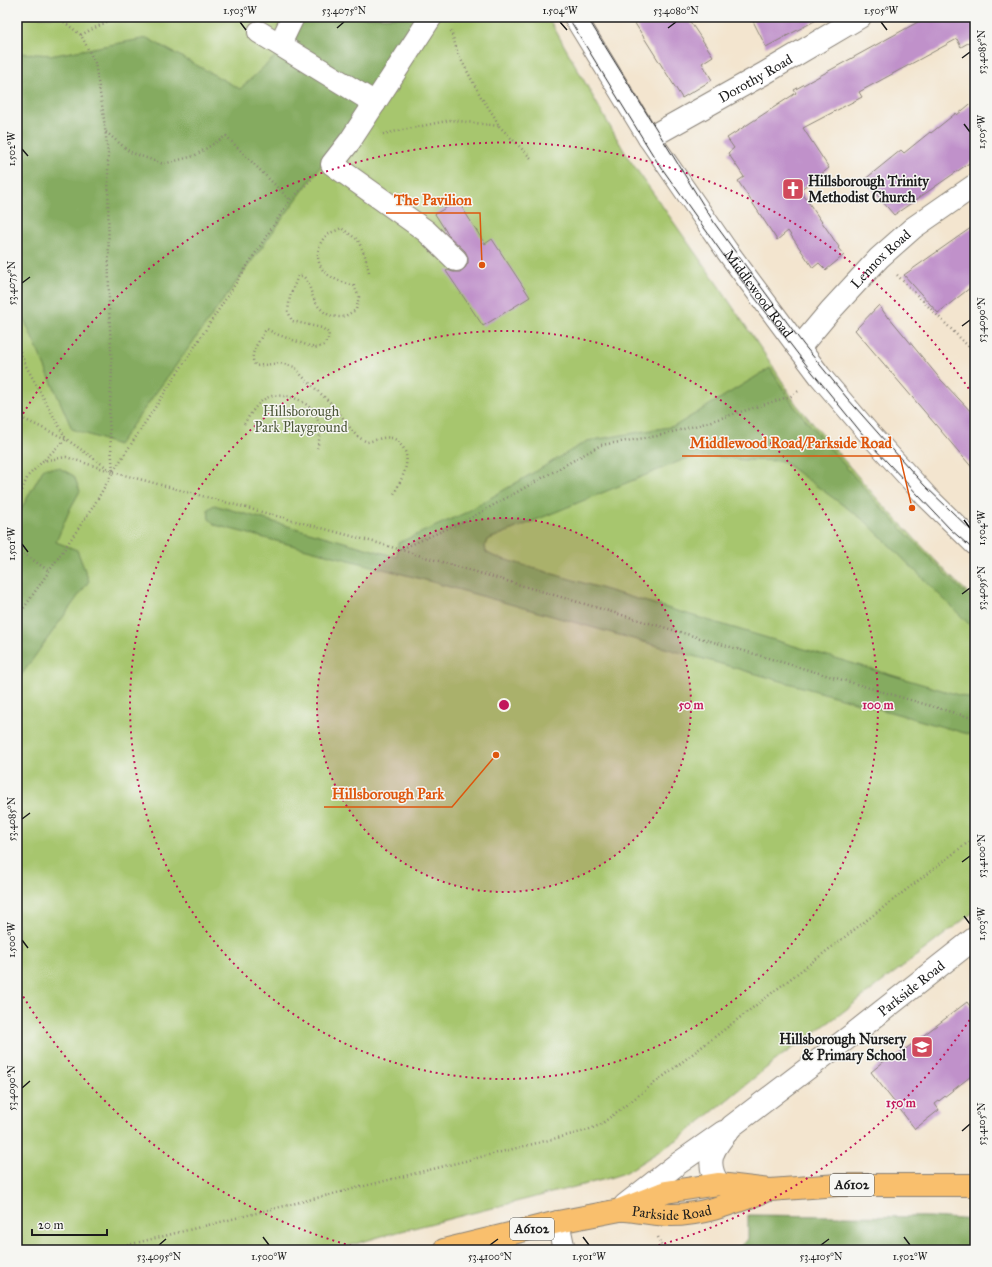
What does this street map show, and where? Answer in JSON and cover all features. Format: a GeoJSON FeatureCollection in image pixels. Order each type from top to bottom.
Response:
{"type":"FeatureCollection","features":[{"type":"Feature","properties":{"kind":"main road","name":"A6102"},"geometry":{"type":"LineString","coordinates":[[719,1184],[770,1190],[838,1185],[975,1184]]}},
{"type":"Feature","properties":{"kind":"main road"},"geometry":{"type":"LineString","coordinates":[[719,1184],[728,1194],[735,1197],[746,1198]]}},
{"type":"Feature","properties":{"kind":"main road","name":"Parkside Road"},"geometry":{"type":"LineString","coordinates":[[444,1250],[558,1222],[620,1210],[666,1192],[719,1184]]}},
{"type":"Feature","properties":{"kind":"main road","name":"A6102"},"geometry":{"type":"LineString","coordinates":[[746,1198],[770,1190]]}},
{"type":"Feature","properties":{"kind":"main road","name":"Parkside Road"},"geometry":{"type":"LineString","coordinates":[[620,1210],[671,1215],[713,1209],[746,1198]]}},
{"type":"Feature","properties":{"kind":"street"},"geometry":{"type":"LineString","coordinates":[[280,44],[293,17]]}},
{"type":"Feature","properties":{"kind":"street","name":"Middlewood Road"},"geometry":{"type":"LineString","coordinates":[[575,17],[649,138],[727,251],[820,376],[867,432],[927,497],[973,538]]}},
{"type":"Feature","properties":{"kind":"street","name":"Dorothy Road"},"geometry":{"type":"LineString","coordinates":[[649,138],[758,77],[860,17]]}},
{"type":"Feature","properties":{"kind":"street"},"geometry":{"type":"LineString","coordinates":[[440,21],[375,103],[350,141],[332,164],[426,231],[456,260]]}},
{"type":"Feature","properties":{"kind":"street"},"geometry":{"type":"LineString","coordinates":[[259,32],[375,103]]}},
{"type":"Feature","properties":{"kind":"street","name":"Lennox Road"},"geometry":{"type":"LineString","coordinates":[[799,348],[830,310],[879,258],[913,228],[975,185]]}},
{"type":"Feature","properties":{"kind":"street","name":"Parkside Road"},"geometry":{"type":"LineString","coordinates":[[620,1210],[676,1165],[732,1126],[853,1034],[975,938]]}},
{"type":"Feature","properties":{"kind":"street","name":"Parkside Road"},"geometry":{"type":"LineString","coordinates":[[719,1184],[714,1178],[711,1167],[711,1159],[717,1144],[732,1126]]}},
{"type":"Feature","properties":{"kind":"street"},"geometry":{"type":"LineString","coordinates":[[558,1222],[564,1250]]}},
{"type":"Feature","properties":{"kind":"path"},"geometry":{"type":"LineString","coordinates":[[53,17],[64,22],[81,35],[95,63],[108,154],[109,306],[112,371],[109,420],[113,472]]}},
{"type":"Feature","properties":{"kind":"path"},"geometry":{"type":"LineString","coordinates":[[81,35],[116,17]]}},
{"type":"Feature","properties":{"kind":"path"},"geometry":{"type":"LineString","coordinates":[[440,21],[499,126],[531,158]]}},
{"type":"Feature","properties":{"kind":"path"},"geometry":{"type":"LineString","coordinates":[[350,141],[451,120],[499,126]]}},
{"type":"Feature","properties":{"kind":"path"},"geometry":{"type":"LineString","coordinates":[[105,132],[130,152],[163,164],[194,156],[226,136],[290,200]]}},
{"type":"Feature","properties":{"kind":"path"},"geometry":{"type":"LineString","coordinates":[[17,618],[93,507],[113,472],[290,200],[320,171],[332,164]]}},
{"type":"Feature","properties":{"kind":"path"},"geometry":{"type":"LineString","coordinates":[[369,272],[365,256],[358,240],[341,228],[328,235],[320,244],[318,253],[320,266],[329,276],[354,286],[359,297],[356,310],[343,316],[328,316],[318,307],[313,299],[308,281],[303,276],[298,276],[290,296],[289,303],[288,311],[292,321],[322,328],[329,333],[328,339],[323,346],[315,348],[276,334],[267,329],[252,356],[253,362],[256,366],[280,363],[295,367],[302,376],[335,407],[352,432],[358,437],[367,442],[384,438],[393,438],[399,443],[406,450],[407,459],[405,470],[394,494]]}},
{"type":"Feature","properties":{"kind":"path"},"geometry":{"type":"LineString","coordinates":[[879,258],[975,353]]}},
{"type":"Feature","properties":{"kind":"path"},"geometry":{"type":"LineString","coordinates":[[17,344],[26,366],[66,439]]}},
{"type":"Feature","properties":{"kind":"path"},"geometry":{"type":"LineString","coordinates":[[399,550],[467,520],[601,445],[657,436],[702,424],[769,403],[791,396],[820,376]]}},
{"type":"Feature","properties":{"kind":"path"},"geometry":{"type":"LineString","coordinates":[[244,424],[259,403],[272,396],[285,396],[297,399],[307,404],[315,414],[319,426],[320,438],[317,448]]}},
{"type":"Feature","properties":{"kind":"path"},"geometry":{"type":"LineString","coordinates":[[17,416],[66,439],[113,472]]}},
{"type":"Feature","properties":{"kind":"path"},"geometry":{"type":"LineString","coordinates":[[17,501],[28,476],[66,439]]}},
{"type":"Feature","properties":{"kind":"path"},"geometry":{"type":"LineString","coordinates":[[43,461],[66,457],[113,472],[399,550],[975,719]]}},
{"type":"Feature","properties":{"kind":"path"},"geometry":{"type":"LineString","coordinates":[[17,548],[49,571]]}},
{"type":"Feature","properties":{"kind":"path"},"geometry":{"type":"LineString","coordinates":[[108,1250],[585,1131],[600,1125],[975,837]]}},
{"type":"Feature","properties":{"kind":"green space","name":"Hillsborough Park Playground"},"geometry":{"type":"Polygon","coordinates":[[[17,17],[548,17],[627,156],[720,288],[772,365],[796,404],[879,501],[951,577],[975,599],[975,911],[839,1015],[780,1057],[680,1138],[625,1173],[382,1236],[335,1250],[17,1250],[17,17]]]}},
{"type":"Feature","properties":{"kind":"green space"},"geometry":{"type":"Polygon","coordinates":[[[297,17],[429,17],[118,445],[72,429],[17,303],[17,53],[55,55],[147,38],[240,89],[280,52],[297,17]]]}},
{"type":"Feature","properties":{"kind":"green space"},"geometry":{"type":"Polygon","coordinates":[[[770,368],[794,406],[876,502],[950,579],[975,602],[975,630],[865,521],[782,461],[744,460],[711,456],[685,459],[487,540],[485,546],[486,552],[493,556],[975,700],[975,736],[425,580],[215,525],[209,519],[208,509],[214,505],[397,557],[398,543],[465,513],[587,441],[675,426],[770,368]]]}},
{"type":"Feature","properties":{"kind":"green space"},"geometry":{"type":"Polygon","coordinates":[[[44,468],[59,468],[74,476],[80,491],[70,509],[56,542],[77,550],[89,581],[17,681],[17,516],[44,468]]]}},
{"type":"Feature","properties":{"kind":"green space"},"geometry":{"type":"Polygon","coordinates":[[[748,1215],[931,1217],[975,1220],[975,1250],[736,1250],[748,1239],[748,1215]]]}},
{"type":"Feature","properties":{"kind":"building"},"geometry":{"type":"Polygon","coordinates":[[[631,17],[687,17],[713,56],[702,63],[712,80],[682,98],[631,17]]]}},
{"type":"Feature","properties":{"kind":"building"},"geometry":{"type":"Polygon","coordinates":[[[751,17],[822,17],[766,47],[751,17]]]}},
{"type":"Feature","properties":{"kind":"building"},"geometry":{"type":"Polygon","coordinates":[[[927,17],[975,17],[975,39],[961,47],[957,39],[859,92],[862,97],[803,128],[829,168],[800,190],[844,255],[826,270],[819,263],[813,268],[788,231],[777,240],[738,181],[744,177],[728,153],[734,148],[727,138],[796,93],[794,90],[927,17]]]}},
{"type":"Feature","properties":{"kind":"building"},"geometry":{"type":"Polygon","coordinates":[[[975,100],[975,159],[894,215],[864,180],[901,150],[904,153],[930,132],[931,133],[956,113],[957,115],[975,100]]]}},
{"type":"Feature","properties":{"kind":"building"},"geometry":{"type":"Polygon","coordinates":[[[458,201],[485,244],[492,239],[530,297],[483,326],[446,271],[460,272],[468,263],[468,257],[465,251],[449,236],[435,214],[458,201]]]}},
{"type":"Feature","properties":{"kind":"building"},"geometry":{"type":"Polygon","coordinates":[[[975,225],[975,284],[938,313],[904,275],[975,225]]]}},
{"type":"Feature","properties":{"kind":"building"},"geometry":{"type":"Polygon","coordinates":[[[879,305],[888,318],[889,317],[941,380],[975,416],[975,471],[855,330],[879,305]]]}},
{"type":"Feature","properties":{"kind":"building"},"geometry":{"type":"Polygon","coordinates":[[[967,1002],[975,1013],[975,1073],[935,1104],[939,1110],[915,1129],[871,1072],[888,1058],[890,1061],[967,1002]]]}},
{"type":"Feature","properties":{"kind":"tram line"},"geometry":{"type":"LineString","coordinates":[[568,17],[656,160],[739,277],[804,362],[873,447],[950,529],[975,551]]}},
{"type":"Feature","properties":{"kind":"tram line"},"geometry":{"type":"LineString","coordinates":[[587,17],[715,224],[803,344],[847,398],[924,485],[975,534]]}},
{"type":"Feature","properties":{"kind":"place","name":"Hillsborough Trinity Methodist Church"},"geometry":{"type":"Point","coordinates":[793,189]}},
{"type":"Feature","properties":{"kind":"place","name":"The Pavilion"},"geometry":{"type":"Point","coordinates":[482,265]}},
{"type":"Feature","properties":{"kind":"place","name":"Middlewood Road/Parkside Road"},"geometry":{"type":"Point","coordinates":[912,508]}},
{"type":"Feature","properties":{"kind":"place","name":"Hillsborough Park"},"geometry":{"type":"Point","coordinates":[496,755]}},
{"type":"Feature","properties":{"kind":"place","name":"Hillsborough Nursery & Primary School"},"geometry":{"type":"Point","coordinates":[922,1047]}}]}
